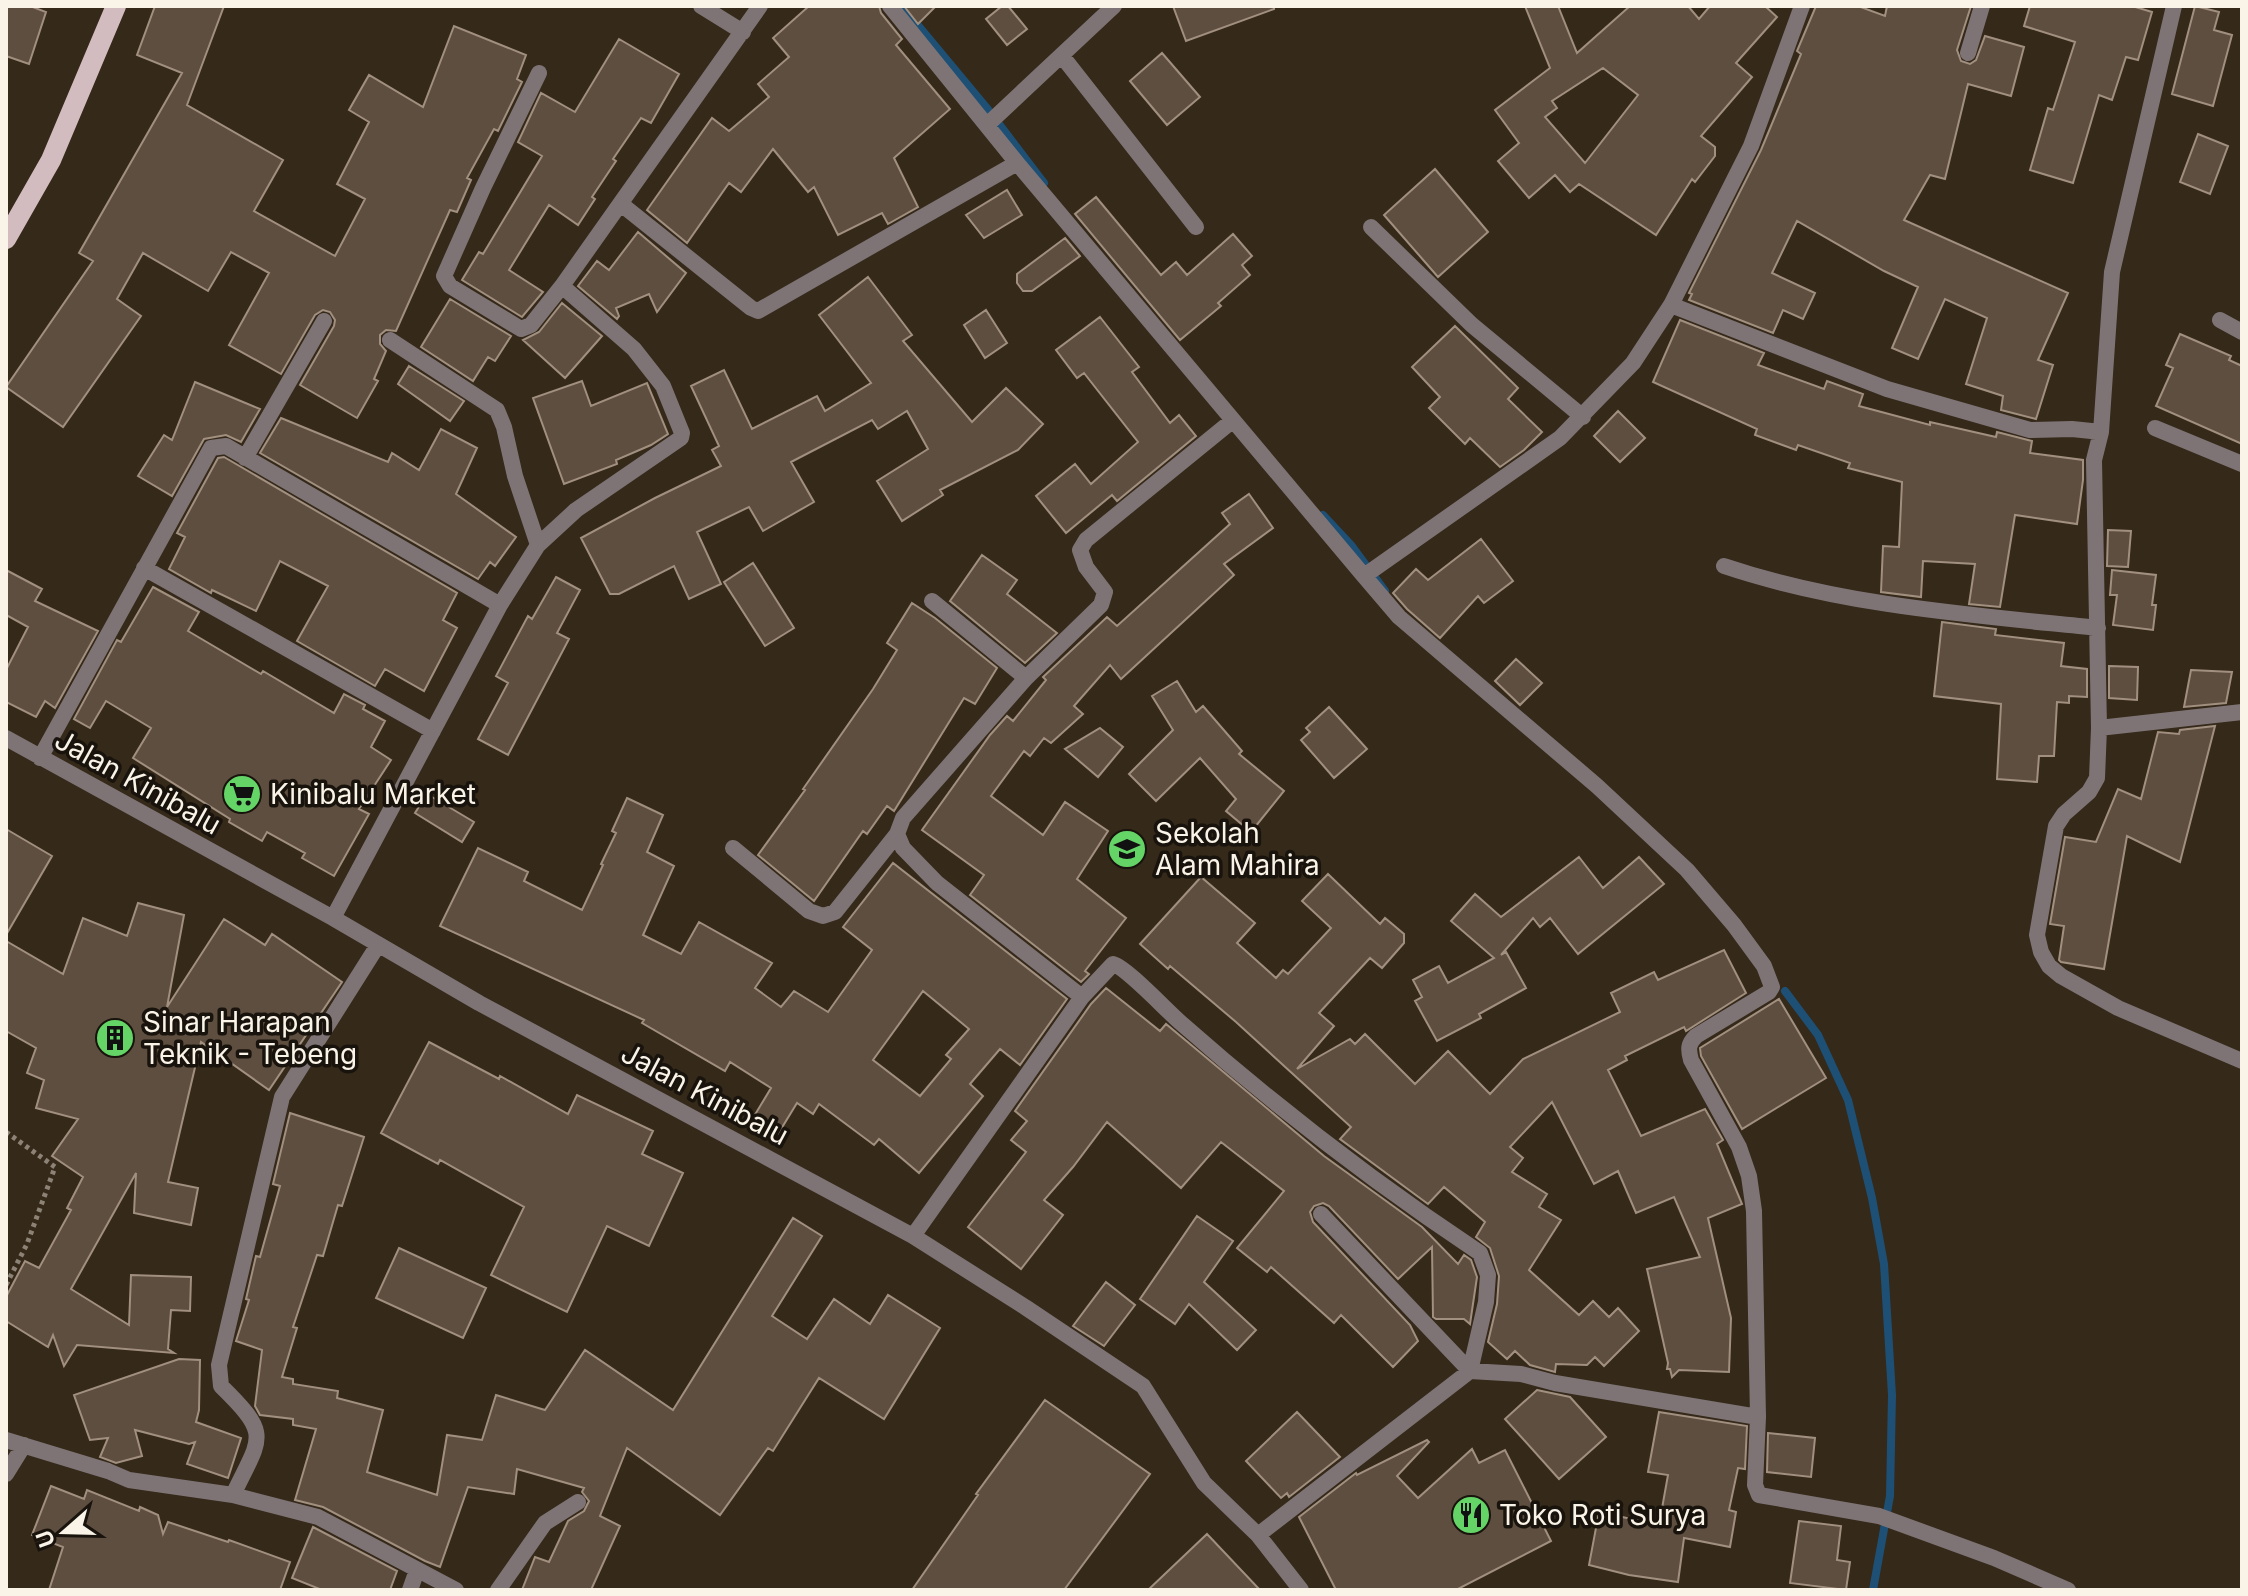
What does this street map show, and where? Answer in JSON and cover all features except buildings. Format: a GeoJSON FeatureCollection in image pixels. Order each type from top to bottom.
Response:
{"type":"FeatureCollection","features":[{"type":"Feature","properties":{"kind":"main road"},"geometry":{"type":"LineString","coordinates":[[6,239],[51,160],[116,6]]}},
{"type":"Feature","properties":{"kind":"street"},"geometry":{"type":"LineString","coordinates":[[701,6],[743,32]]}},
{"type":"Feature","properties":{"kind":"street"},"geometry":{"type":"LineString","coordinates":[[539,73],[444,276],[450,286],[521,329],[531,325],[562,286],[760,6]]}},
{"type":"Feature","properties":{"kind":"street"},"geometry":{"type":"LineString","coordinates":[[890,6],[992,120],[1017,163],[1232,421],[1371,572],[1399,617],[1663,846],[1727,916],[1769,974],[1772,987],[1769,992],[1696,1036],[1688,1049],[1691,1060],[1739,1147],[1749,1176],[1754,1211],[1758,1417],[1755,1485],[1759,1495],[1879,1516],[1927,1532],[2068,1590]]}},
{"type":"Feature","properties":{"kind":"street"},"geometry":{"type":"LineString","coordinates":[[992,120],[1114,6]]}},
{"type":"Feature","properties":{"kind":"street"},"geometry":{"type":"LineString","coordinates":[[1371,572],[1560,438],[1633,363],[1671,305],[1751,146],[1802,6]]}},
{"type":"Feature","properties":{"kind":"street"},"geometry":{"type":"LineString","coordinates":[[1968,53],[1982,6]]}},
{"type":"Feature","properties":{"kind":"street"},"geometry":{"type":"LineString","coordinates":[[2174,6],[2112,272],[2101,432],[2094,460],[2099,728],[2097,778],[2089,792],[2064,814],[2056,826],[2037,935],[2041,952],[2049,966],[2061,976],[2118,1008],[2242,1061]]}},
{"type":"Feature","properties":{"kind":"street"},"geometry":{"type":"LineString","coordinates":[[1062,56],[1196,227]]}},
{"type":"Feature","properties":{"kind":"street"},"geometry":{"type":"LineString","coordinates":[[621,204],[758,311],[1017,163]]}},
{"type":"Feature","properties":{"kind":"street"},"geometry":{"type":"LineString","coordinates":[[1371,227],[1472,325],[1583,417]]}},
{"type":"Feature","properties":{"kind":"street"},"geometry":{"type":"LineString","coordinates":[[333,918],[500,605],[538,545],[576,510],[679,442],[682,433],[663,386],[634,349],[562,286]]}},
{"type":"Feature","properties":{"kind":"street"},"geometry":{"type":"LineString","coordinates":[[1671,305],[1901,393],[2030,430],[2101,432]]}},
{"type":"Feature","properties":{"kind":"street"},"geometry":{"type":"LineString","coordinates":[[2220,320],[2242,332]]}},
{"type":"Feature","properties":{"kind":"street"},"geometry":{"type":"LineString","coordinates":[[245,458],[324,321]]}},
{"type":"Feature","properties":{"kind":"street"},"geometry":{"type":"LineString","coordinates":[[390,340],[497,410],[538,545]]}},
{"type":"Feature","properties":{"kind":"street"},"geometry":{"type":"LineString","coordinates":[[733,848],[809,911],[823,916],[835,912],[897,834],[903,818],[1026,678],[1101,605],[1105,592],[1086,567],[1080,550],[1086,540],[1232,421]]}},
{"type":"Feature","properties":{"kind":"street"},"geometry":{"type":"LineString","coordinates":[[2155,428],[2242,464]]}},
{"type":"Feature","properties":{"kind":"street"},"geometry":{"type":"LineString","coordinates":[[40,758],[211,448],[226,446],[500,605]]}},
{"type":"Feature","properties":{"kind":"street"},"geometry":{"type":"LineString","coordinates":[[1724,566],[1775,583],[1868,600],[2098,628]]}},
{"type":"Feature","properties":{"kind":"street"},"geometry":{"type":"LineString","coordinates":[[144,568],[433,731]]}},
{"type":"Feature","properties":{"kind":"street"},"geometry":{"type":"LineString","coordinates":[[932,601],[1026,678]]}},
{"type":"Feature","properties":{"kind":"street"},"geometry":{"type":"LineString","coordinates":[[2099,728],[2242,712]]}},
{"type":"Feature","properties":{"kind":"street","name":"Jalan Kinibalu"},"geometry":{"type":"LineString","coordinates":[[6,738],[333,918],[479,1003],[913,1236],[1143,1386],[1204,1483],[1258,1535],[1301,1590]]}},
{"type":"Feature","properties":{"kind":"street"},"geometry":{"type":"LineString","coordinates":[[897,834],[903,848],[937,883],[1082,997]]}},
{"type":"Feature","properties":{"kind":"street"},"geometry":{"type":"LineString","coordinates":[[233,1495],[258,1442],[254,1421],[221,1386],[219,1365],[282,1097],[378,945]]}},
{"type":"Feature","properties":{"kind":"street"},"geometry":{"type":"LineString","coordinates":[[913,1236],[1082,997],[1110,966],[1120,966],[1162,1007],[1278,1105],[1480,1253],[1488,1275],[1486,1302],[1470,1371],[1258,1535]]}},
{"type":"Feature","properties":{"kind":"street"},"geometry":{"type":"LineString","coordinates":[[1321,1214],[1470,1371],[1521,1374],[1555,1383],[1758,1417]]}},
{"type":"Feature","properties":{"kind":"street"},"geometry":{"type":"LineString","coordinates":[[6,1440],[129,1480],[233,1495],[318,1517],[456,1590]]}},
{"type":"Feature","properties":{"kind":"street"},"geometry":{"type":"LineString","coordinates":[[6,1474],[24,1445]]}},
{"type":"Feature","properties":{"kind":"street"},"geometry":{"type":"LineString","coordinates":[[498,1590],[545,1523],[578,1502]]}},
{"type":"Feature","properties":{"kind":"street"},"geometry":{"type":"LineString","coordinates":[[410,1590],[417,1570]]}},
{"type":"Feature","properties":{"kind":"path"},"geometry":{"type":"LineString","coordinates":[[6,1132],[55,1167],[27,1244],[6,1285]]}},
{"type":"Feature","properties":{"kind":"waterway"},"geometry":{"type":"LineString","coordinates":[[902,6],[1044,183]]}},
{"type":"Feature","properties":{"kind":"waterway"},"geometry":{"type":"LineString","coordinates":[[1323,515],[1351,545],[1385,591]]}},
{"type":"Feature","properties":{"kind":"waterway"},"geometry":{"type":"LineString","coordinates":[[1785,991],[1818,1035],[1848,1100],[1872,1198],[1884,1264],[1892,1395],[1890,1496],[1873,1590]]}},
{"type":"Feature","properties":{"kind":"place","name":"Kinibalu Market"},"geometry":{"type":"Point","coordinates":[242,794]}},
{"type":"Feature","properties":{"kind":"place","name":"Sekolah Alam Mahira"},"geometry":{"type":"Point","coordinates":[1127,849]}},
{"type":"Feature","properties":{"kind":"place","name":"Sinar Harapan Teknik - Tebeng"},"geometry":{"type":"Point","coordinates":[115,1038]}},
{"type":"Feature","properties":{"kind":"place","name":"Toko Roti Surya"},"geometry":{"type":"Point","coordinates":[1471,1515]}}]}
